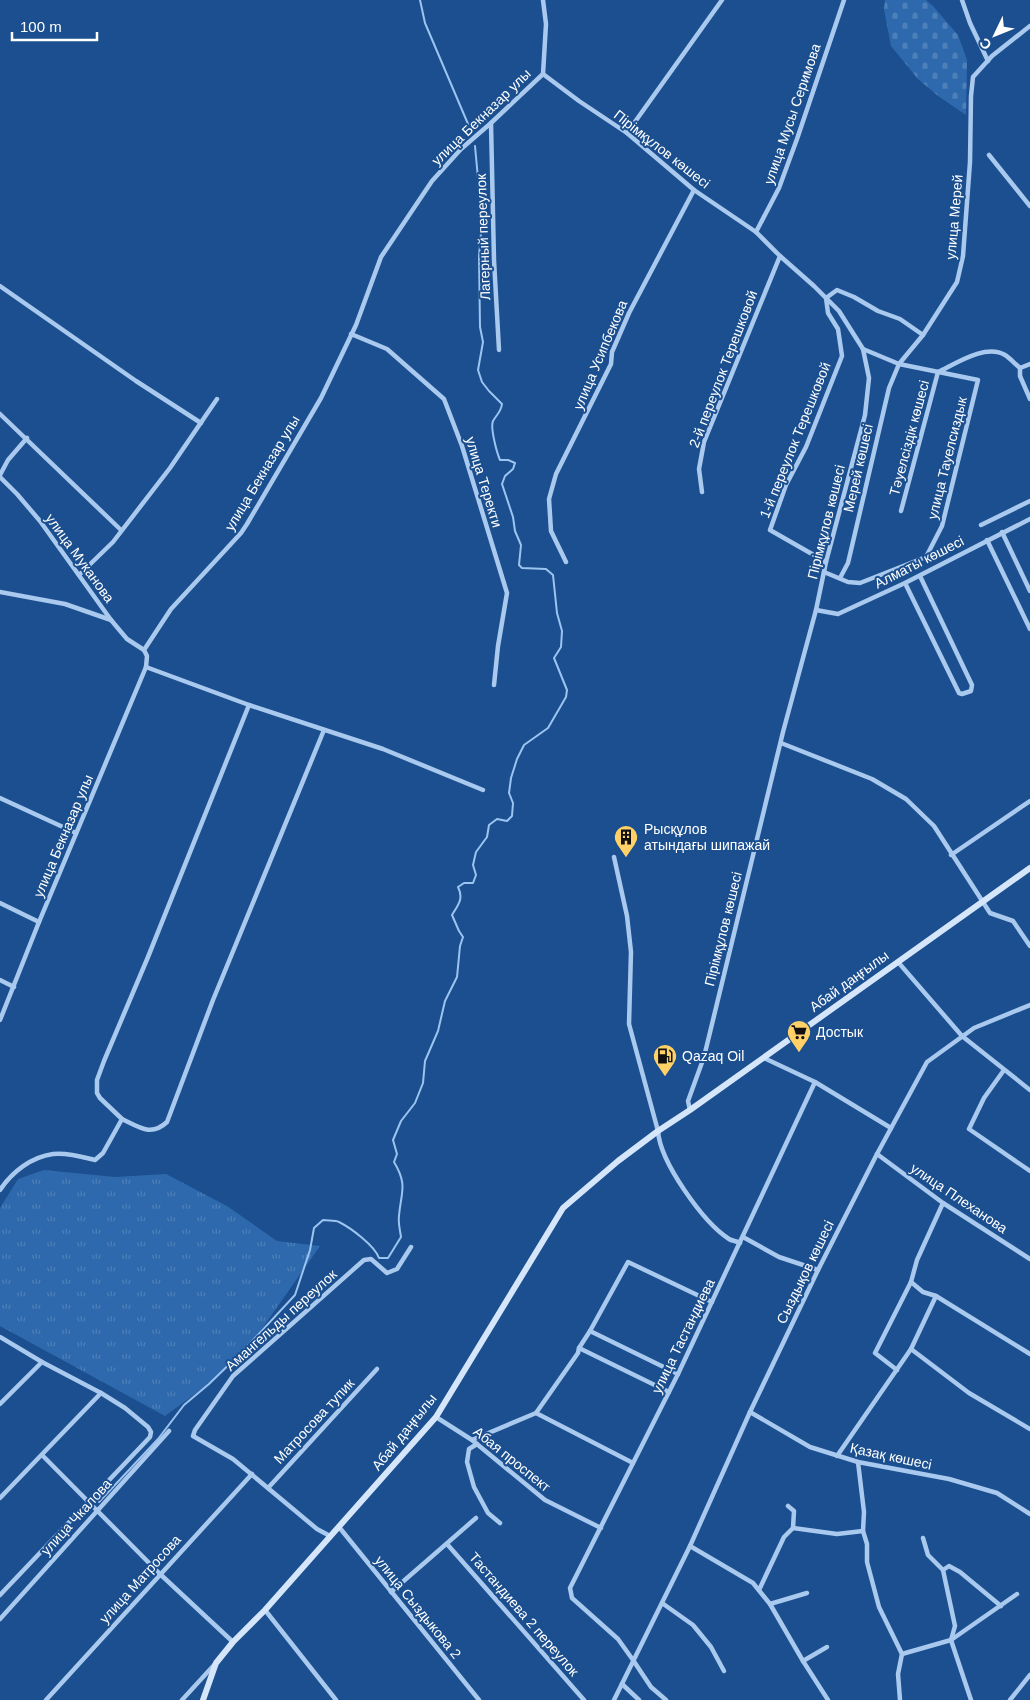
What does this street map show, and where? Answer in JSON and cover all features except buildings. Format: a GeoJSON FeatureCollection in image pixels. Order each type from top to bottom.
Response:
{"type":"FeatureCollection","features":[{"type":"Feature","properties":{"kind":"street"},"geometry":{"type":"LineString","coordinates":[[543,0],[546,24],[543,74]]}},
{"type":"Feature","properties":{"kind":"street"},"geometry":{"type":"LineString","coordinates":[[627,133],[722,0]]}},
{"type":"Feature","properties":{"kind":"street","name":"улица Мусы Серимова"},"geometry":{"type":"LineString","coordinates":[[756,232],[779,188],[844,0]]}},
{"type":"Feature","properties":{"kind":"street"},"geometry":{"type":"LineString","coordinates":[[962,0],[970,23],[988,61]]}},
{"type":"Feature","properties":{"kind":"street","name":"улица Мерей"},"geometry":{"type":"LineString","coordinates":[[900,364],[922,335],[957,282],[963,256],[970,162],[973,77],[988,61],[1030,26]]}},
{"type":"Feature","properties":{"kind":"street","name":"улица Бекназар улы"},"geometry":{"type":"LineString","coordinates":[[0,1020],[146,667],[147,656],[144,650],[171,609],[241,533],[321,398],[352,334],[381,258],[432,180],[543,74]]}},
{"type":"Feature","properties":{"kind":"street","name":"Пірімқұлов көшесі"},"geometry":{"type":"LineString","coordinates":[[543,74],[627,133],[694,190],[756,232],[839,311],[863,349],[869,378],[865,415],[780,743],[704,1057],[688,1101],[690,1110]]}},
{"type":"Feature","properties":{"kind":"street","name":"Лагерный переулок"},"geometry":{"type":"LineString","coordinates":[[491,123],[494,260],[499,350]]}},
{"type":"Feature","properties":{"kind":"street"},"geometry":{"type":"LineString","coordinates":[[989,155],[1030,206]]}},
{"type":"Feature","properties":{"kind":"street","name":"улица Усипбекова"},"geometry":{"type":"LineString","coordinates":[[566,562],[551,531],[549,498],[556,474],[611,364],[612,352],[629,313],[694,190]]}},
{"type":"Feature","properties":{"kind":"street","name":"2-й переулок Терешковой"},"geometry":{"type":"LineString","coordinates":[[702,492],[699,469],[704,442],[780,256]]}},
{"type":"Feature","properties":{"kind":"street"},"geometry":{"type":"LineString","coordinates":[[0,286],[136,381],[201,423]]}},
{"type":"Feature","properties":{"kind":"street"},"geometry":{"type":"LineString","coordinates":[[826,298],[837,290],[854,297],[878,311],[900,319],[922,335]]}},
{"type":"Feature","properties":{"kind":"street","name":"1-й переулок Терешковой"},"geometry":{"type":"LineString","coordinates":[[826,298],[828,313],[838,329],[842,356],[806,447],[786,485],[770,530],[826,562]]}},
{"type":"Feature","properties":{"kind":"street","name":"улица Теректи"},"geometry":{"type":"LineString","coordinates":[[352,334],[387,349],[444,399],[462,446],[507,593],[494,685]]}},
{"type":"Feature","properties":{"kind":"street","name":"улица Тауелсиздык"},"geometry":{"type":"LineString","coordinates":[[840,578],[848,582],[860,583],[926,557],[942,526],[978,380],[900,364],[863,349]]}},
{"type":"Feature","properties":{"kind":"street"},"geometry":{"type":"LineString","coordinates":[[938,372],[985,351],[1004,355],[1020,368]]}},
{"type":"Feature","properties":{"kind":"street","name":"Мерей көшесі"},"geometry":{"type":"LineString","coordinates":[[840,578],[848,563],[889,388],[900,364]]}},
{"type":"Feature","properties":{"kind":"street"},"geometry":{"type":"LineString","coordinates":[[1020,368],[1030,364]]}},
{"type":"Feature","properties":{"kind":"street"},"geometry":{"type":"LineString","coordinates":[[1020,368],[1020,376],[1030,399]]}},
{"type":"Feature","properties":{"kind":"street","name":"Тәуелсіздік көшесі"},"geometry":{"type":"LineString","coordinates":[[901,510],[938,372]]}},
{"type":"Feature","properties":{"kind":"street"},"geometry":{"type":"LineString","coordinates":[[79,575],[106,549],[122,530],[170,468],[217,399]]}},
{"type":"Feature","properties":{"kind":"street"},"geometry":{"type":"LineString","coordinates":[[0,414],[122,530]]}},
{"type":"Feature","properties":{"kind":"street"},"geometry":{"type":"LineString","coordinates":[[0,476],[8,460],[27,438]]}},
{"type":"Feature","properties":{"kind":"street","name":"улица Муканова"},"geometry":{"type":"LineString","coordinates":[[0,476],[40,521],[111,620],[127,639],[144,650]]}},
{"type":"Feature","properties":{"kind":"street"},"geometry":{"type":"LineString","coordinates":[[0,487],[4,482]]}},
{"type":"Feature","properties":{"kind":"street"},"geometry":{"type":"LineString","coordinates":[[981,525],[1030,501]]}},
{"type":"Feature","properties":{"kind":"street","name":"Алматы көшесі"},"geometry":{"type":"LineString","coordinates":[[816,610],[838,614],[920,576],[1030,519]]}},
{"type":"Feature","properties":{"kind":"street"},"geometry":{"type":"LineString","coordinates":[[1002,532],[1030,591]]}},
{"type":"Feature","properties":{"kind":"street"},"geometry":{"type":"LineString","coordinates":[[987,540],[1030,630]]}},
{"type":"Feature","properties":{"kind":"street"},"geometry":{"type":"LineString","coordinates":[[824,572],[840,578]]}},
{"type":"Feature","properties":{"kind":"street"},"geometry":{"type":"LineString","coordinates":[[905,583],[959,693],[971,691],[972,685],[920,576]]}},
{"type":"Feature","properties":{"kind":"street"},"geometry":{"type":"LineString","coordinates":[[0,592],[65,604],[111,620]]}},
{"type":"Feature","properties":{"kind":"street"},"geometry":{"type":"LineString","coordinates":[[146,667],[249,706],[383,749],[483,790]]}},
{"type":"Feature","properties":{"kind":"street"},"geometry":{"type":"LineString","coordinates":[[249,706],[104,1061],[98,1080],[97,1093],[100,1098],[122,1118],[148,1130],[155,1130],[167,1122],[213,1000],[324,730]]}},
{"type":"Feature","properties":{"kind":"street"},"geometry":{"type":"LineString","coordinates":[[780,743],[872,779],[906,799],[934,826],[990,913],[1013,921],[1030,946]]}},
{"type":"Feature","properties":{"kind":"street"},"geometry":{"type":"LineString","coordinates":[[0,798],[76,833]]}},
{"type":"Feature","properties":{"kind":"street"},"geometry":{"type":"LineString","coordinates":[[951,855],[1030,801]]}},
{"type":"Feature","properties":{"kind":"street"},"geometry":{"type":"LineString","coordinates":[[614,856],[627,916],[631,952],[629,1024],[658,1131],[659,1141],[668,1162],[695,1206],[730,1239],[740,1243]]}},
{"type":"Feature","properties":{"kind":"street","name":"Абай даңғылы"},"geometry":{"type":"LineString","coordinates":[[203,1700],[216,1663],[233,1642],[265,1610],[436,1416],[563,1208],[618,1161],[658,1131],[764,1058],[1030,868]]}},
{"type":"Feature","properties":{"kind":"street"},"geometry":{"type":"LineString","coordinates":[[0,903],[39,922]]}},
{"type":"Feature","properties":{"kind":"street"},"geometry":{"type":"LineString","coordinates":[[898,962],[962,1036],[1030,1090]]}},
{"type":"Feature","properties":{"kind":"street"},"geometry":{"type":"LineString","coordinates":[[0,980],[14,987]]}},
{"type":"Feature","properties":{"kind":"street","name":"Сыздықов көшесі"},"geometry":{"type":"LineString","coordinates":[[614,1700],[690,1546],[750,1412],[818,1270],[877,1154],[927,1062],[974,1028],[1030,1005]]}},
{"type":"Feature","properties":{"kind":"street"},"geometry":{"type":"LineString","coordinates":[[764,1058],[815,1082],[891,1128]]}},
{"type":"Feature","properties":{"kind":"street"},"geometry":{"type":"LineString","coordinates":[[1004,1070],[984,1098],[969,1129],[1030,1171]]}},
{"type":"Feature","properties":{"kind":"street","name":"улица Тастандиева"},"geometry":{"type":"LineString","coordinates":[[634,1660],[618,1639],[572,1598],[570,1588],[678,1374],[815,1082]]}},
{"type":"Feature","properties":{"kind":"street"},"geometry":{"type":"LineString","coordinates":[[0,1190],[7,1180],[26,1163],[53,1153],[95,1160],[103,1153],[122,1118]]}},
{"type":"Feature","properties":{"kind":"street","name":"улица Плеханова"},"geometry":{"type":"LineString","coordinates":[[877,1154],[943,1203],[1030,1259]]}},
{"type":"Feature","properties":{"kind":"street"},"geometry":{"type":"LineString","coordinates":[[897,1370],[875,1354],[911,1282],[917,1260],[943,1203]]}},
{"type":"Feature","properties":{"kind":"street"},"geometry":{"type":"LineString","coordinates":[[742,1237],[779,1258],[818,1270]]}},
{"type":"Feature","properties":{"kind":"street","name":"Амангельды переулок"},"geometry":{"type":"LineString","coordinates":[[330,1536],[318,1529],[233,1459],[193,1436],[200,1421],[233,1376],[364,1260],[371,1259],[387,1273],[397,1269],[411,1247]]}},
{"type":"Feature","properties":{"kind":"street"},"geometry":{"type":"LineString","coordinates":[[472,1440],[536,1414],[578,1352],[628,1262],[712,1302]]}},
{"type":"Feature","properties":{"kind":"street"},"geometry":{"type":"LineString","coordinates":[[911,1282],[923,1292],[936,1296],[1030,1354]]}},
{"type":"Feature","properties":{"kind":"street"},"geometry":{"type":"LineString","coordinates":[[837,1456],[911,1349],[936,1296]]}},
{"type":"Feature","properties":{"kind":"street"},"geometry":{"type":"LineString","coordinates":[[590,1331],[678,1374]]}},
{"type":"Feature","properties":{"kind":"street"},"geometry":{"type":"LineString","coordinates":[[0,1337],[42,1362],[101,1392],[0,1498]]}},
{"type":"Feature","properties":{"kind":"street"},"geometry":{"type":"LineString","coordinates":[[579,1348],[669,1392]]}},
{"type":"Feature","properties":{"kind":"street"},"geometry":{"type":"LineString","coordinates":[[911,1349],[969,1393],[1030,1429]]}},
{"type":"Feature","properties":{"kind":"street"},"geometry":{"type":"LineString","coordinates":[[0,1404],[42,1362]]}},
{"type":"Feature","properties":{"kind":"street","name":"Матросова тупик"},"geometry":{"type":"LineString","coordinates":[[268,1488],[377,1369]]}},
{"type":"Feature","properties":{"kind":"street","name":"улица Чкалова"},"geometry":{"type":"LineString","coordinates":[[0,1595],[150,1438],[151,1432],[148,1428],[125,1408],[101,1392]]}},
{"type":"Feature","properties":{"kind":"street","name":"Қазақ көшесі"},"geometry":{"type":"LineString","coordinates":[[750,1412],[810,1447],[858,1462],[949,1479],[997,1493],[1030,1514]]}},
{"type":"Feature","properties":{"kind":"street"},"geometry":{"type":"LineString","coordinates":[[536,1414],[633,1462]]}},
{"type":"Feature","properties":{"kind":"street","name":"Абая проспект"},"geometry":{"type":"LineString","coordinates":[[436,1416],[472,1440],[544,1500],[601,1528]]}},
{"type":"Feature","properties":{"kind":"street","name":"улица Чкалова"},"geometry":{"type":"LineString","coordinates":[[0,1619],[170,1431]]}},
{"type":"Feature","properties":{"kind":"street"},"geometry":{"type":"LineString","coordinates":[[477,1444],[469,1449],[467,1462],[474,1487],[488,1513],[500,1523]]}},
{"type":"Feature","properties":{"kind":"street"},"geometry":{"type":"LineString","coordinates":[[42,1454],[88,1503],[160,1574],[233,1642]]}},
{"type":"Feature","properties":{"kind":"street"},"geometry":{"type":"LineString","coordinates":[[858,1462],[864,1512],[862,1531],[867,1544],[867,1562],[879,1607],[902,1654],[898,1674],[900,1700]]}},
{"type":"Feature","properties":{"kind":"street","name":"улица Матросова"},"geometry":{"type":"LineString","coordinates":[[46,1700],[252,1474]]}},
{"type":"Feature","properties":{"kind":"street"},"geometry":{"type":"LineString","coordinates":[[759,1590],[784,1537],[794,1528],[794,1511],[788,1506]]}},
{"type":"Feature","properties":{"kind":"street"},"geometry":{"type":"LineString","coordinates":[[391,1592],[476,1518]]}},
{"type":"Feature","properties":{"kind":"street","name":"улица Сыздыкова 2"},"geometry":{"type":"LineString","coordinates":[[339,1527],[479,1700]]}},
{"type":"Feature","properties":{"kind":"street"},"geometry":{"type":"LineString","coordinates":[[794,1528],[837,1534],[862,1531]]}},
{"type":"Feature","properties":{"kind":"street"},"geometry":{"type":"LineString","coordinates":[[923,1538],[928,1555],[943,1570],[955,1626],[951,1640],[971,1700]]}},
{"type":"Feature","properties":{"kind":"street","name":"Тастандиева 2 переулок"},"geometry":{"type":"LineString","coordinates":[[447,1544],[584,1700]]}},
{"type":"Feature","properties":{"kind":"street"},"geometry":{"type":"LineString","coordinates":[[690,1546],[753,1583],[770,1604],[828,1700]]}},
{"type":"Feature","properties":{"kind":"street"},"geometry":{"type":"LineString","coordinates":[[943,1570],[950,1566],[960,1572],[1001,1606]]}},
{"type":"Feature","properties":{"kind":"street"},"geometry":{"type":"LineString","coordinates":[[770,1604],[806,1593]]}},
{"type":"Feature","properties":{"kind":"street"},"geometry":{"type":"LineString","coordinates":[[902,1654],[951,1640],[1017,1594]]}},
{"type":"Feature","properties":{"kind":"street"},"geometry":{"type":"LineString","coordinates":[[662,1602],[693,1625],[711,1647],[724,1671]]}},
{"type":"Feature","properties":{"kind":"street"},"geometry":{"type":"LineString","coordinates":[[265,1610],[336,1700]]}},
{"type":"Feature","properties":{"kind":"street"},"geometry":{"type":"LineString","coordinates":[[803,1661],[827,1647]]}},
{"type":"Feature","properties":{"kind":"street"},"geometry":{"type":"LineString","coordinates":[[634,1660],[651,1687],[666,1700]]}},
{"type":"Feature","properties":{"kind":"street"},"geometry":{"type":"LineString","coordinates":[[182,1700],[216,1663]]}},
{"type":"Feature","properties":{"kind":"street"},"geometry":{"type":"LineString","coordinates":[[1010,1700],[1030,1675]]}},
{"type":"Feature","properties":{"kind":"street"},"geometry":{"type":"LineString","coordinates":[[622,1684],[639,1700]]}},
{"type":"Feature","properties":{"kind":"green space"},"geometry":{"type":"Polygon","coordinates":[[[885,0],[926,0],[958,35],[967,60],[966,115],[938,96],[918,79],[891,46],[884,9],[885,0]]]}},
{"type":"Feature","properties":{"kind":"green space"},"geometry":{"type":"Polygon","coordinates":[[[44,1170],[115,1177],[166,1174],[227,1206],[277,1241],[320,1246],[254,1340],[206,1386],[165,1416],[0,1326],[0,1208],[18,1179],[44,1170]]]}},
{"type":"Feature","properties":{"kind":"waterway"},"geometry":{"type":"LineString","coordinates":[[420,0],[425,23],[471,131]]}},
{"type":"Feature","properties":{"kind":"waterway"},"geometry":{"type":"LineString","coordinates":[[99,1502],[158,1439],[184,1405],[243,1351],[295,1295],[310,1250],[314,1228],[323,1220],[337,1221],[350,1228],[373,1248],[379,1258],[388,1258],[401,1237],[399,1219],[402,1183],[394,1162],[397,1154],[393,1140],[401,1121],[415,1103],[423,1083],[425,1061],[438,1031],[445,1001],[457,977],[460,946],[463,937],[452,915],[460,898],[458,887],[464,883],[473,883],[476,875],[473,865],[476,852],[487,837],[489,825],[497,819],[507,821],[512,816],[513,803],[509,793],[511,778],[524,745],[548,728],[566,697],[567,690],[554,658],[561,647],[562,631],[557,613],[553,575],[546,569],[522,568],[519,565],[521,545],[515,531],[513,517],[502,484],[505,476],[513,469],[515,463],[508,460],[500,460],[494,440],[492,424],[502,404],[482,382],[478,370],[483,342],[480,327],[479,256],[482,222],[475,146]]}},
{"type":"Feature","properties":{"kind":"place","name":"Рысқұлов атындағы шипажай"},"geometry":{"type":"Point","coordinates":[626,858]}},
{"type":"Feature","properties":{"kind":"place","name":"Достык"},"geometry":{"type":"Point","coordinates":[799,1053]}},
{"type":"Feature","properties":{"kind":"place","name":"Qazaq Oil"},"geometry":{"type":"Point","coordinates":[665,1077]}}]}
